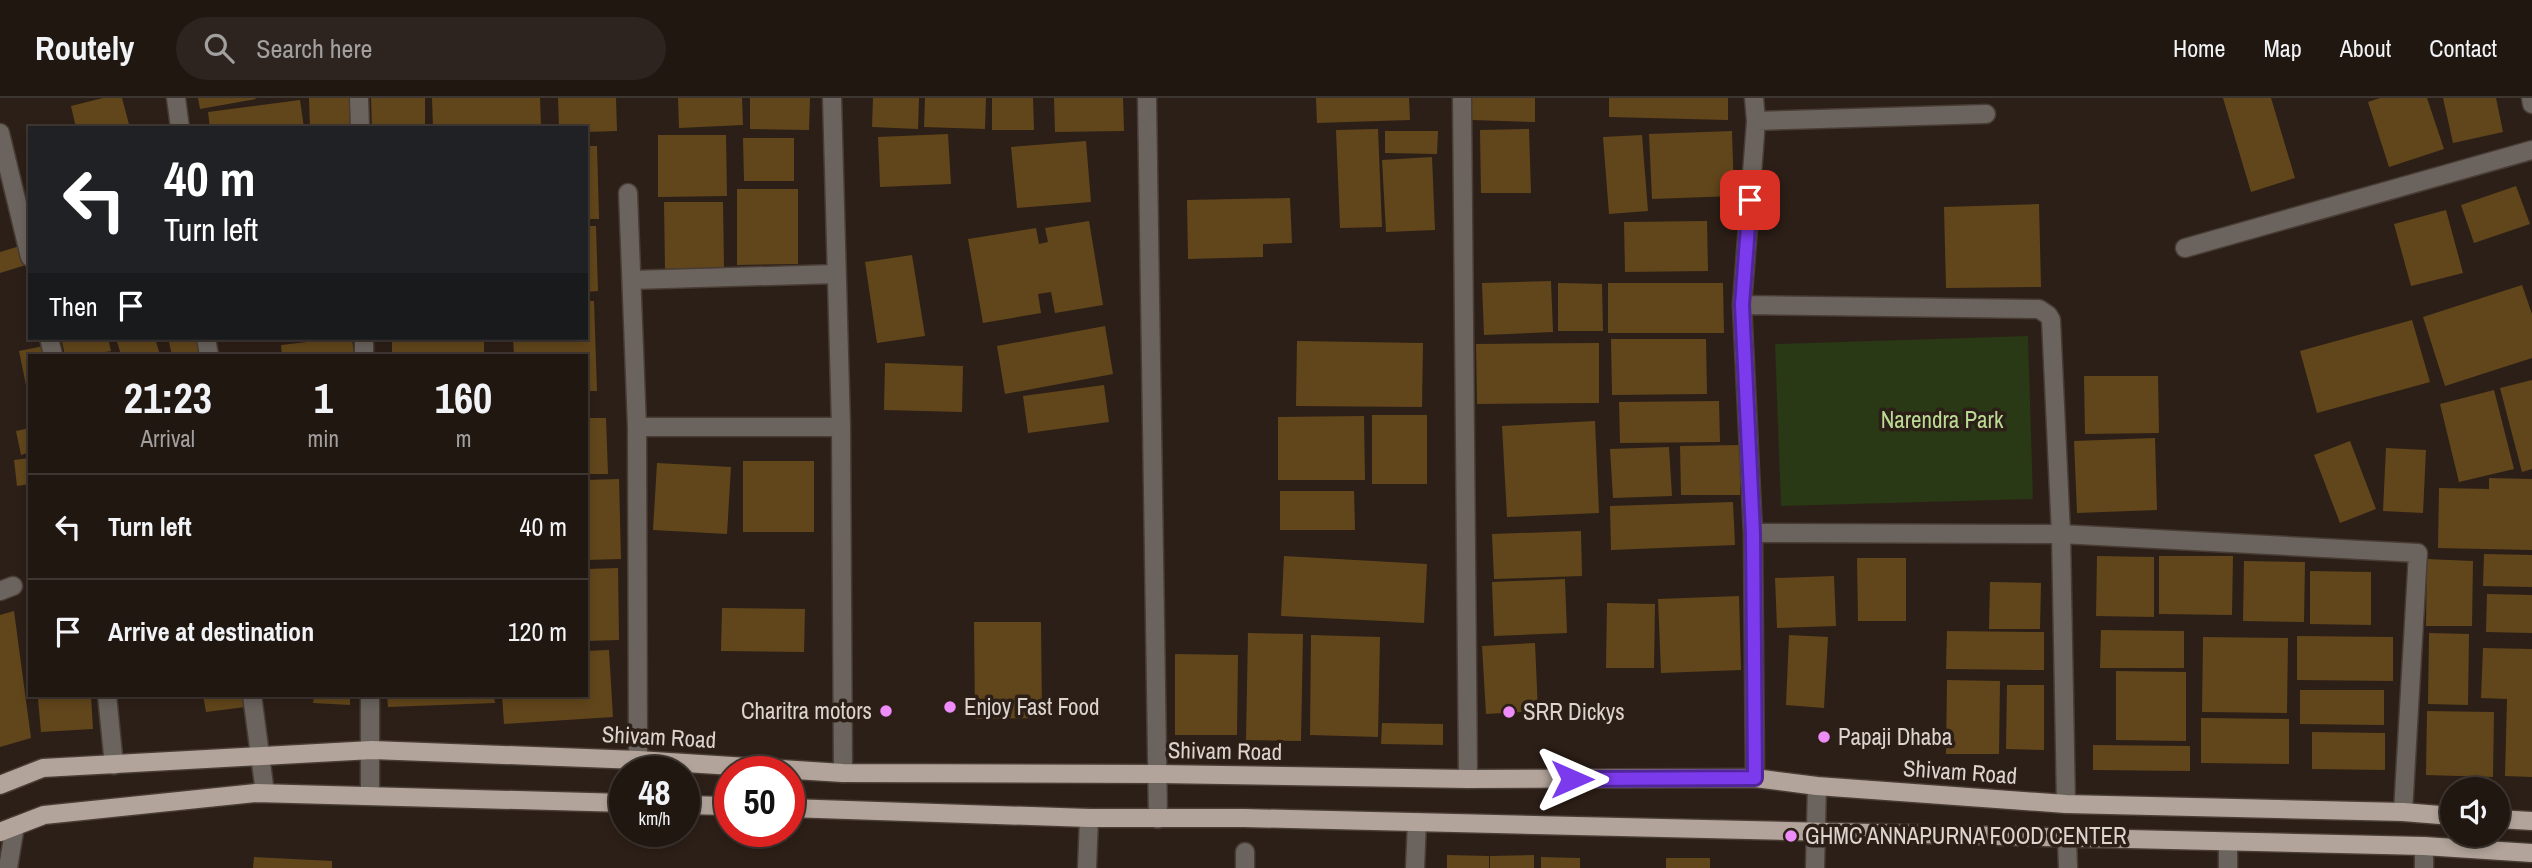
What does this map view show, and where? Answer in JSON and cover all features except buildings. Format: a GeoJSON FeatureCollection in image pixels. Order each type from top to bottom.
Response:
{"type":"FeatureCollection","features":[{"type":"Feature","properties":{"kind":"main road","name":"Shivam Road"},"geometry":{"type":"LineString","coordinates":[[0,785],[43,768],[372,750],[609,759]]}},
{"type":"Feature","properties":{"kind":"main road","name":"Shivam Road"},"geometry":{"type":"LineString","coordinates":[[700,764],[844,773],[1468,779],[1755,778],[1817,786],[2066,804],[2440,815]]}},
{"type":"Feature","properties":{"kind":"main road"},"geometry":{"type":"LineString","coordinates":[[8,829],[44,815],[265,793],[609,803]]}},
{"type":"Feature","properties":{"kind":"main road"},"geometry":{"type":"LineString","coordinates":[[805,809],[1089,818],[1244,818],[2424,846],[2532,853]]}},
{"type":"Feature","properties":{"kind":"main road"},"geometry":{"type":"LineString","coordinates":[[2510,820],[2532,821]]}},
{"type":"Feature","properties":{"kind":"street"},"geometry":{"type":"LineString","coordinates":[[176,98],[180,126]]}},
{"type":"Feature","properties":{"kind":"street"},"geometry":{"type":"LineString","coordinates":[[359,98],[360,126]]}},
{"type":"Feature","properties":{"kind":"street"},"geometry":{"type":"LineString","coordinates":[[832,98],[841,427],[844,773]]}},
{"type":"Feature","properties":{"kind":"street"},"geometry":{"type":"LineString","coordinates":[[1147,98],[1158,819]]}},
{"type":"Feature","properties":{"kind":"street"},"geometry":{"type":"LineString","coordinates":[[1462,98],[1468,779]]}},
{"type":"Feature","properties":{"kind":"street"},"geometry":{"type":"LineString","coordinates":[[1754,98],[1756,121],[1742,305],[1753,533],[1755,778]]}},
{"type":"Feature","properties":{"kind":"street"},"geometry":{"type":"LineString","coordinates":[[2531,98],[2532,104]]}},
{"type":"Feature","properties":{"kind":"street"},"geometry":{"type":"LineString","coordinates":[[1756,121],[1986,114]]}},
{"type":"Feature","properties":{"kind":"street"},"geometry":{"type":"LineString","coordinates":[[0,132],[28,249]]}},
{"type":"Feature","properties":{"kind":"street"},"geometry":{"type":"LineString","coordinates":[[2185,248],[2532,150]]}},
{"type":"Feature","properties":{"kind":"street"},"geometry":{"type":"LineString","coordinates":[[628,193],[637,427],[638,756]]}},
{"type":"Feature","properties":{"kind":"street"},"geometry":{"type":"LineString","coordinates":[[632,280],[835,274]]}},
{"type":"Feature","properties":{"kind":"street"},"geometry":{"type":"LineString","coordinates":[[1742,305],[2039,309],[2051,320],[2062,534],[2066,804]]}},
{"type":"Feature","properties":{"kind":"street"},"geometry":{"type":"LineString","coordinates":[[637,427],[841,427]]}},
{"type":"Feature","properties":{"kind":"street"},"geometry":{"type":"LineString","coordinates":[[1753,533],[2062,534],[2417,553],[2403,812]]}},
{"type":"Feature","properties":{"kind":"street"},"geometry":{"type":"LineString","coordinates":[[107,697],[114,765]]}},
{"type":"Feature","properties":{"kind":"street"},"geometry":{"type":"LineString","coordinates":[[252,697],[265,793]]}},
{"type":"Feature","properties":{"kind":"street"},"geometry":{"type":"LineString","coordinates":[[370,697],[370,796]]}},
{"type":"Feature","properties":{"kind":"street"},"geometry":{"type":"LineString","coordinates":[[1815,868],[1817,786]]}},
{"type":"Feature","properties":{"kind":"street"},"geometry":{"type":"LineString","coordinates":[[1087,868],[1089,818]]}},
{"type":"Feature","properties":{"kind":"street"},"geometry":{"type":"LineString","coordinates":[[1415,868],[1417,822]]}},
{"type":"Feature","properties":{"kind":"street"},"geometry":{"type":"LineString","coordinates":[[8,829],[8,868]]}},
{"type":"Feature","properties":{"kind":"street"},"geometry":{"type":"LineString","coordinates":[[2067,839],[2068,868]]}},
{"type":"Feature","properties":{"kind":"street"},"geometry":{"type":"LineString","coordinates":[[2228,843],[2228,868]]}},
{"type":"Feature","properties":{"kind":"street"},"geometry":{"type":"LineString","coordinates":[[2424,846],[2424,868]]}},
{"type":"Feature","properties":{"kind":"green space","name":"Narendra Park"},"geometry":{"type":"Polygon","coordinates":[[[2028,336],[2033,499],[1781,506],[1775,344],[2028,336]]]}},
{"type":"Feature","properties":{"kind":"place","name":"Enjoy Fast Food"},"geometry":{"type":"Point","coordinates":[950,707]}},
{"type":"Feature","properties":{"kind":"place","name":"Charitra motors"},"geometry":{"type":"Point","coordinates":[886,711]}},
{"type":"Feature","properties":{"kind":"place","name":"SRR Dickys"},"geometry":{"type":"Point","coordinates":[1509,712]}},
{"type":"Feature","properties":{"kind":"place","name":"Papaji Dhaba"},"geometry":{"type":"Point","coordinates":[1824,737]}},
{"type":"Feature","properties":{"kind":"place","name":"GHMC ANNAPURNA FOOD CENTER"},"geometry":{"type":"Point","coordinates":[1791,836]}},
{"type":"Feature","properties":{"kind":"route"},"geometry":{"type":"LineString","coordinates":[[1572,779],[1755,778],[1753,533],[1742,305],[1750,200]]}}]}
